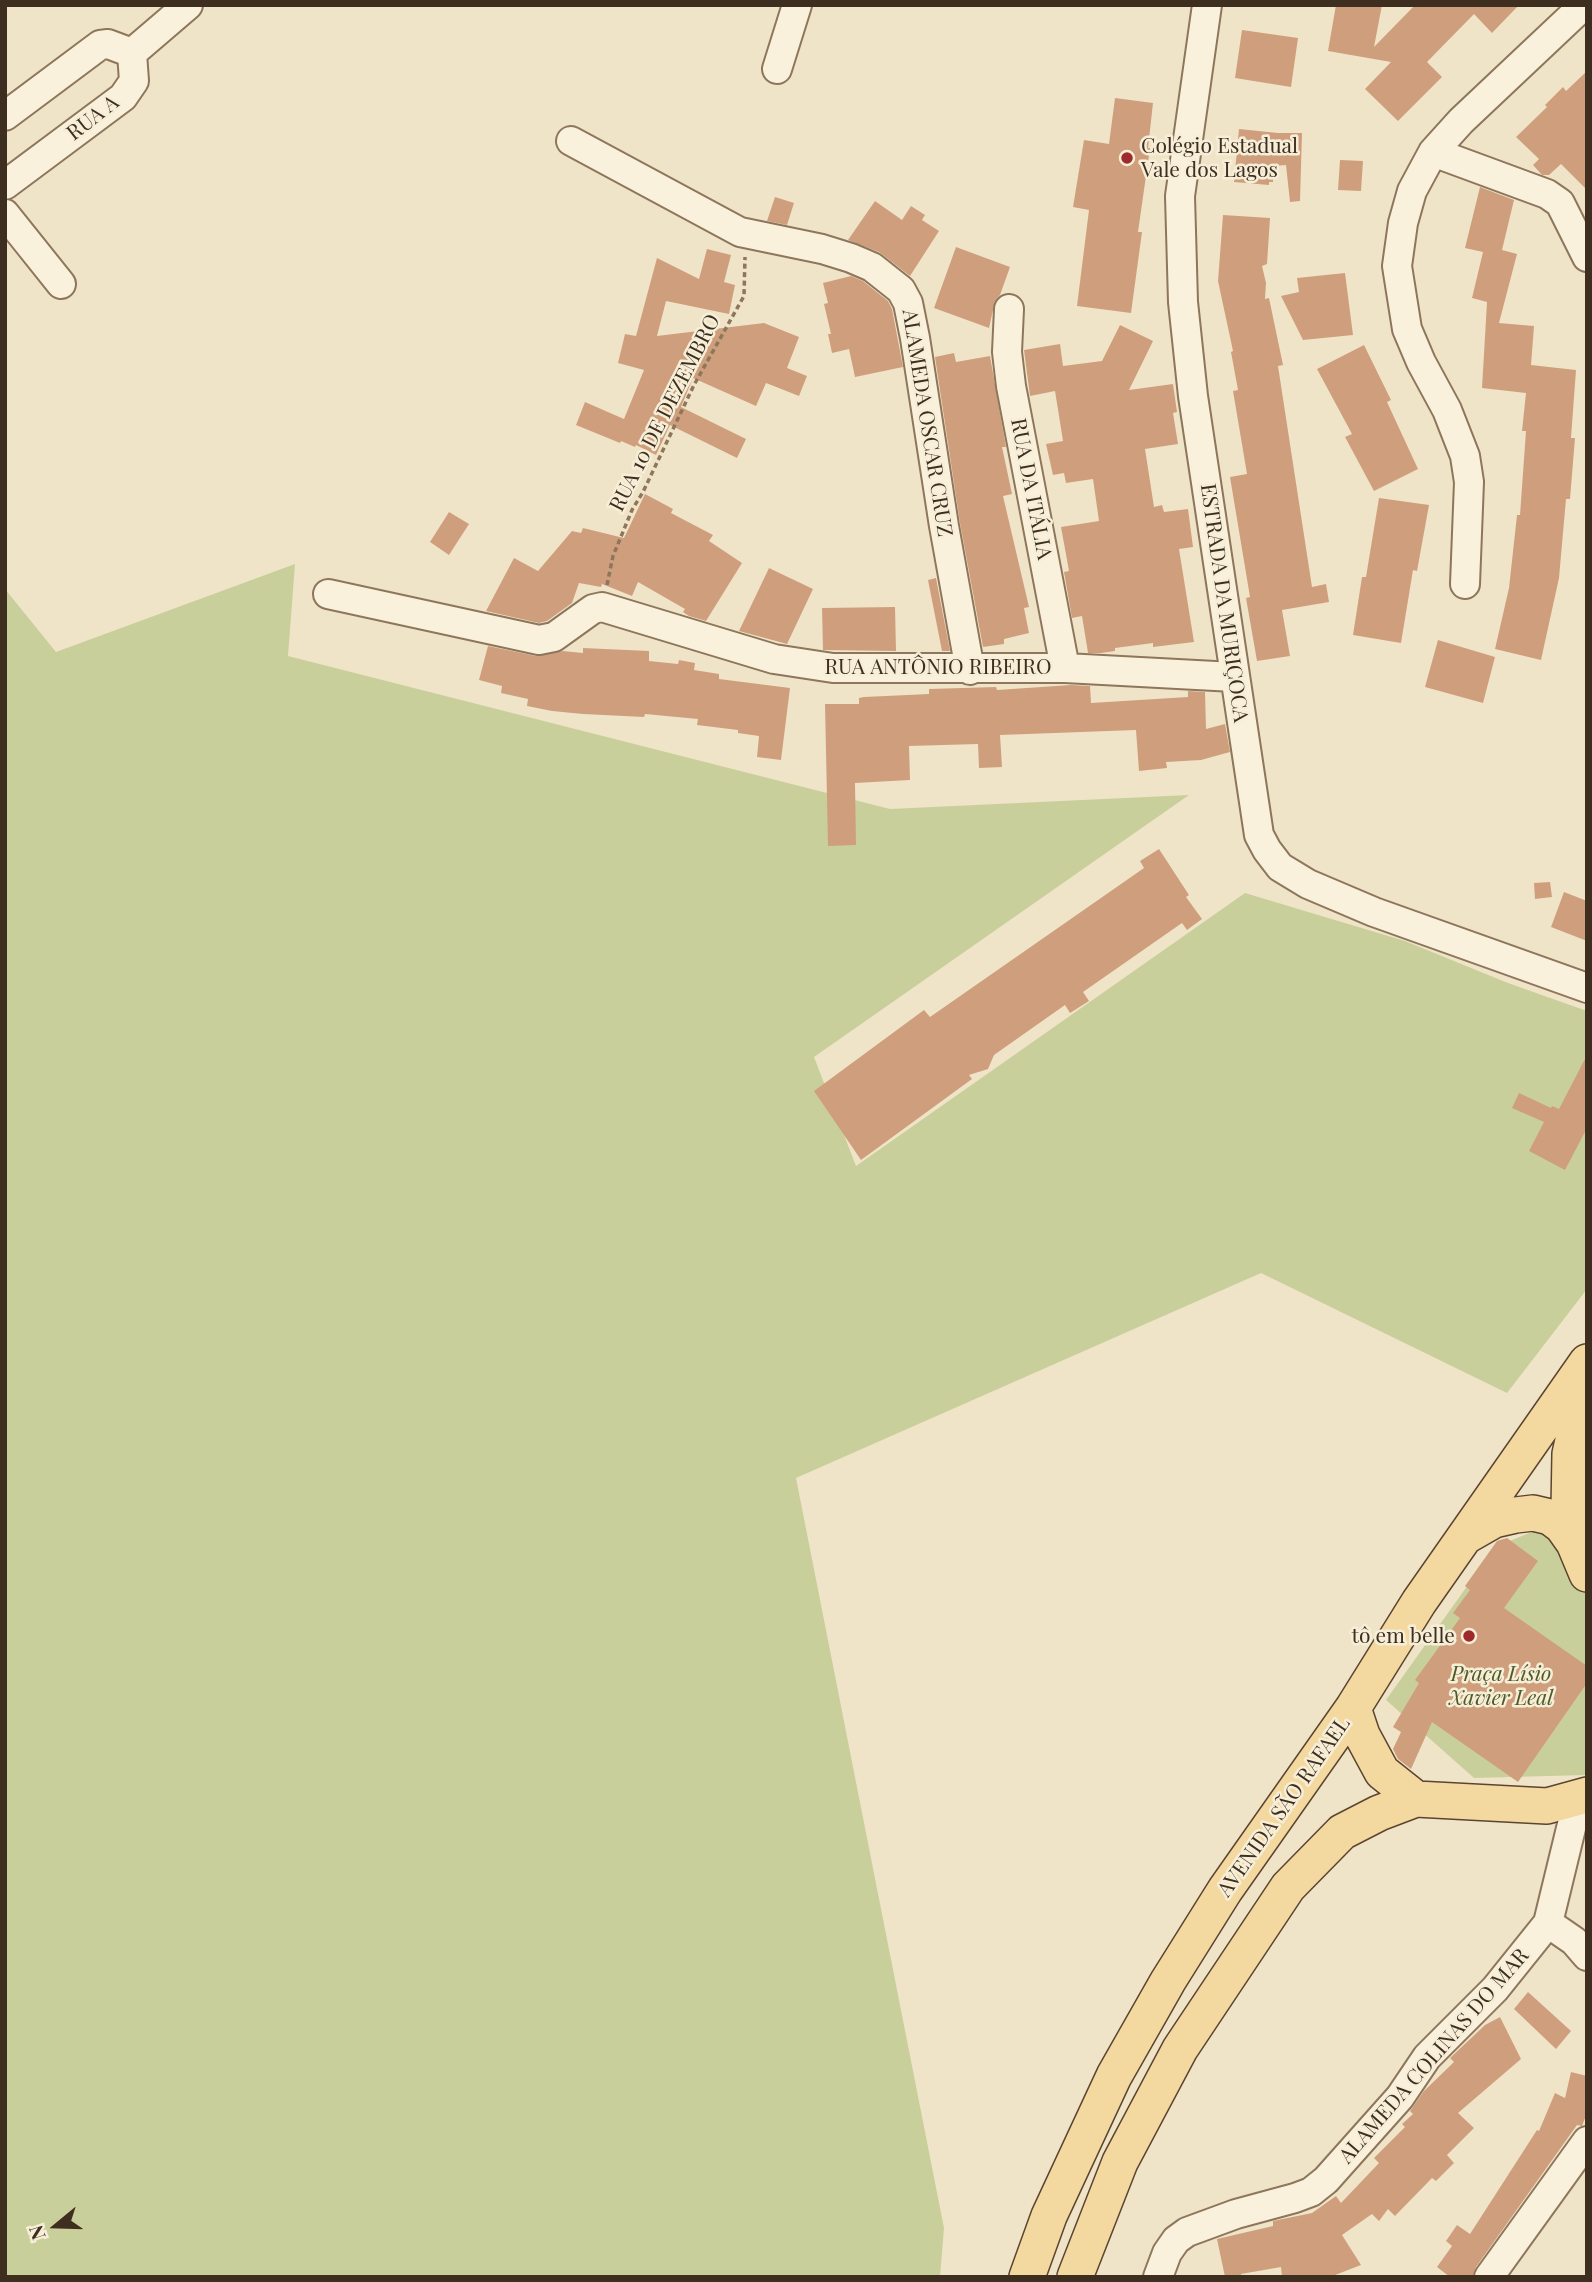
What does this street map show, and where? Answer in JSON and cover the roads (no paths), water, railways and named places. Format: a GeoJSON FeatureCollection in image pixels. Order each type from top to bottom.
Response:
{"type":"FeatureCollection","features":[{"type":"Feature","properties":{"kind":"main road","name":"AVENIDA SÃO RAFAEL"},"geometry":{"type":"LineString","coordinates":[[1027,2277],[1049,2216],[1114,2076],[1155,2004],[1225,1890],[1353,1708],[1419,1602],[1587,1362]]}},
{"type":"Feature","properties":{"kind":"main road"},"geometry":{"type":"LineString","coordinates":[[1580,1558],[1569,1510],[1570,1454],[1587,1398]]}},
{"type":"Feature","properties":{"kind":"main road"},"geometry":{"type":"LineString","coordinates":[[1466,1536],[1494,1520],[1533,1513],[1550,1517],[1562,1526],[1580,1558]]}},
{"type":"Feature","properties":{"kind":"main road"},"geometry":{"type":"LineString","coordinates":[[1353,1708],[1362,1735],[1382,1772],[1416,1799]]}},
{"type":"Feature","properties":{"kind":"main road"},"geometry":{"type":"LineString","coordinates":[[1075,2277],[1121,2162],[1180,2049],[1288,1887],[1342,1832],[1379,1813],[1416,1799],[1574,1810]]}},
{"type":"Feature","properties":{"kind":"street"},"geometry":{"type":"LineString","coordinates":[[5,116],[100,45],[108,44],[132,53],[188,5]]}},
{"type":"Feature","properties":{"kind":"street"},"geometry":{"type":"LineString","coordinates":[[777,69],[797,5]]}},
{"type":"Feature","properties":{"kind":"street","name":"ESTRADA DA MURIÇOCA"},"geometry":{"type":"LineString","coordinates":[[1208,5],[1180,196],[1183,302],[1193,396],[1259,835],[1280,867],[1308,884],[1374,912],[1587,988]]}},
{"type":"Feature","properties":{"kind":"street"},"geometry":{"type":"LineString","coordinates":[[1465,584],[1469,482],[1465,456],[1447,410],[1420,362],[1407,329],[1396,265],[1403,223],[1412,191],[1433,152],[1461,121],[1584,5]]}},
{"type":"Feature","properties":{"kind":"street","name":"RUA A"},"geometry":{"type":"LineString","coordinates":[[5,186],[123,97],[134,81],[132,53]]}},
{"type":"Feature","properties":{"kind":"street","name":"ALAMEDA OSCAR CRUZ"},"geometry":{"type":"LineString","coordinates":[[571,141],[740,232],[822,248],[872,267],[901,290],[908,303],[915,338],[944,526],[970,670]]}},
{"type":"Feature","properties":{"kind":"street"},"geometry":{"type":"LineString","coordinates":[[1433,152],[1547,194],[1560,203],[1587,257]]}},
{"type":"Feature","properties":{"kind":"street"},"geometry":{"type":"LineString","coordinates":[[5,214],[61,284]]}},
{"type":"Feature","properties":{"kind":"street","name":"RUA DA ITÁLIA"},"geometry":{"type":"LineString","coordinates":[[1009,309],[1007,352],[1011,386],[1065,668]]}},
{"type":"Feature","properties":{"kind":"street","name":"RUA ANTÔNIO RIBEIRO"},"geometry":{"type":"LineString","coordinates":[[328,594],[539,640],[554,638],[593,610],[602,607],[774,659],[814,666],[970,670],[1065,668],[1234,677]]}},
{"type":"Feature","properties":{"kind":"street","name":"ALAMEDA COLINAS DO MAR"},"geometry":{"type":"LineString","coordinates":[[1158,2277],[1175,2240],[1187,2232],[1311,2192],[1326,2180],[1400,2097],[1427,2057],[1495,1989],[1548,1923],[1574,1810]]}},
{"type":"Feature","properties":{"kind":"street"},"geometry":{"type":"LineString","coordinates":[[1548,1923],[1574,1941],[1587,1956]]}},
{"type":"Feature","properties":{"kind":"street"},"geometry":{"type":"LineString","coordinates":[[1489,2277],[1587,2141]]}},
{"type":"Feature","properties":{"kind":"place","name":"Colégio Estadual Vale dos Lagos"},"geometry":{"type":"Point","coordinates":[1127,158]}},
{"type":"Feature","properties":{"kind":"place","name":"tô em belle"},"geometry":{"type":"Point","coordinates":[1469,1636]}},
{"type":"Feature","properties":{"kind":"park label","name":"Praça Lísio Xavier Leal"},"geometry":{"type":"Point","coordinates":[1501,1686]}}]}
